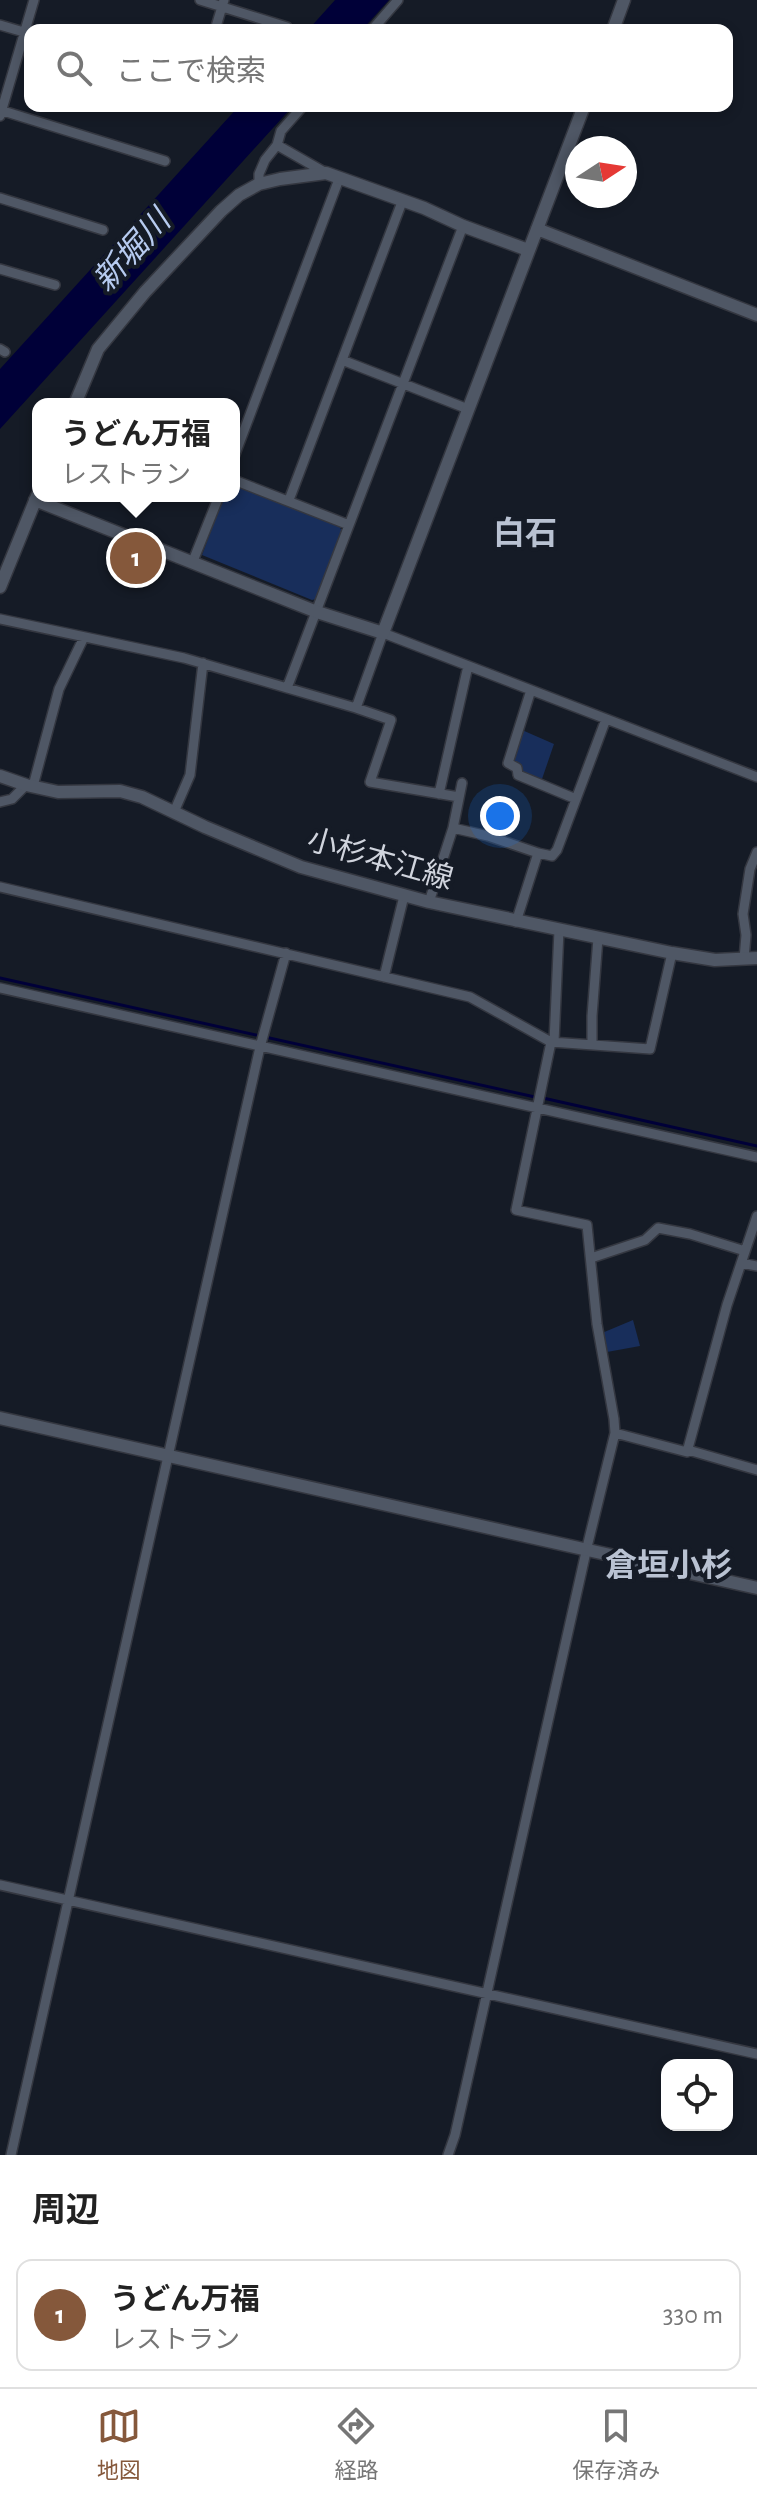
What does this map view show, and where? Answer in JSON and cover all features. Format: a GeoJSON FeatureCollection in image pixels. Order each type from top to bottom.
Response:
{"type":"FeatureCollection","features":[{"type":"Feature","properties":{"kind":"street"},"geometry":{"type":"LineString","coordinates":[[29,24],[34,0]]}},
{"type":"Feature","properties":{"kind":"street"},"geometry":{"type":"LineString","coordinates":[[200,0],[223,3],[279,24]]}},
{"type":"Feature","properties":{"kind":"street"},"geometry":{"type":"LineString","coordinates":[[377,24],[398,0]]}},
{"type":"Feature","properties":{"kind":"street"},"geometry":{"type":"LineString","coordinates":[[615,24],[624,0]]}},
{"type":"Feature","properties":{"kind":"street"},"geometry":{"type":"LineString","coordinates":[[217,24],[223,3]]}},
{"type":"Feature","properties":{"kind":"street"},"geometry":{"type":"LineString","coordinates":[[0,25],[24,32]]}},
{"type":"Feature","properties":{"kind":"street"},"geometry":{"type":"LineString","coordinates":[[24,42],[1,113],[165,161]]}},
{"type":"Feature","properties":{"kind":"street"},"geometry":{"type":"LineString","coordinates":[[259,184],[259,174],[265,160],[277,145],[281,131],[298,112]]}},
{"type":"Feature","properties":{"kind":"street"},"geometry":{"type":"LineString","coordinates":[[356,708],[582,112]]}},
{"type":"Feature","properties":{"kind":"street"},"geometry":{"type":"LineString","coordinates":[[277,145],[339,179],[424,208],[528,250]]}},
{"type":"Feature","properties":{"kind":"street"},"geometry":{"type":"LineString","coordinates":[[78,398],[98,349],[145,292],[221,211],[239,195],[259,184],[326,173]]}},
{"type":"Feature","properties":{"kind":"street"},"geometry":{"type":"LineString","coordinates":[[240,441],[339,179]]}},
{"type":"Feature","properties":{"kind":"street"},"geometry":{"type":"LineString","coordinates":[[0,198],[103,230]]}},
{"type":"Feature","properties":{"kind":"street"},"geometry":{"type":"LineString","coordinates":[[289,500],[402,202]]}},
{"type":"Feature","properties":{"kind":"street"},"geometry":{"type":"LineString","coordinates":[[287,688],[463,226]]}},
{"type":"Feature","properties":{"kind":"street"},"geometry":{"type":"LineString","coordinates":[[537,229],[757,315]]}},
{"type":"Feature","properties":{"kind":"street"},"geometry":{"type":"LineString","coordinates":[[0,269],[55,285]]}},
{"type":"Feature","properties":{"kind":"street"},"geometry":{"type":"LineString","coordinates":[[342,360],[468,409]]}},
{"type":"Feature","properties":{"kind":"street"},"geometry":{"type":"LineString","coordinates":[[240,482],[349,525]]}},
{"type":"Feature","properties":{"kind":"street"},"geometry":{"type":"LineString","coordinates":[[0,587],[35,502]]}},
{"type":"Feature","properties":{"kind":"street"},"geometry":{"type":"LineString","coordinates":[[49,502],[317,612],[383,633],[757,777]]}},
{"type":"Feature","properties":{"kind":"street"},"geometry":{"type":"LineString","coordinates":[[193,561],[217,502]]}},
{"type":"Feature","properties":{"kind":"street"},"geometry":{"type":"LineString","coordinates":[[0,619],[203,663],[391,720],[370,782],[459,797]]}},
{"type":"Feature","properties":{"kind":"street"},"geometry":{"type":"LineString","coordinates":[[0,802],[12,799],[30,786],[59,689],[84,637]]}},
{"type":"Feature","properties":{"kind":"street"},"geometry":{"type":"LineString","coordinates":[[174,812],[190,775],[203,663]]}},
{"type":"Feature","properties":{"kind":"street"},"geometry":{"type":"LineString","coordinates":[[439,794],[468,666]]}},
{"type":"Feature","properties":{"kind":"street"},"geometry":{"type":"LineString","coordinates":[[531,690],[508,763],[517,768],[518,775],[576,799]]}},
{"type":"Feature","properties":{"kind":"street"},"geometry":{"type":"LineString","coordinates":[[453,828],[552,856],[557,850],[606,719]]}},
{"type":"Feature","properties":{"kind":"street","name":"小杉本江線"},"geometry":{"type":"LineString","coordinates":[[0,776],[58,792],[120,791],[142,797],[301,867],[404,896],[672,953],[715,960],[750,959]]}},
{"type":"Feature","properties":{"kind":"street"},"geometry":{"type":"LineString","coordinates":[[429,902],[453,828],[462,783]]}},
{"type":"Feature","properties":{"kind":"street"},"geometry":{"type":"LineString","coordinates":[[750,959],[743,914],[750,869],[757,852]]}},
{"type":"Feature","properties":{"kind":"street"},"geometry":{"type":"LineString","coordinates":[[516,922],[538,853]]}},
{"type":"Feature","properties":{"kind":"street"},"geometry":{"type":"LineString","coordinates":[[0,887],[470,997],[553,1042],[650,1049],[672,953]]}},
{"type":"Feature","properties":{"kind":"street"},"geometry":{"type":"LineString","coordinates":[[384,977],[404,896]]}},
{"type":"Feature","properties":{"kind":"street"},"geometry":{"type":"LineString","coordinates":[[448,2155],[615,1433],[597,1324],[587,1225],[516,1210],[553,1042],[559,930]]}},
{"type":"Feature","properties":{"kind":"street"},"geometry":{"type":"LineString","coordinates":[[592,1045],[598,938]]}},
{"type":"Feature","properties":{"kind":"street"},"geometry":{"type":"LineString","coordinates":[[11,2155],[260,1047],[286,953]]}},
{"type":"Feature","properties":{"kind":"street"},"geometry":{"type":"LineString","coordinates":[[0,988],[757,1157]]}},
{"type":"Feature","properties":{"kind":"street"},"geometry":{"type":"LineString","coordinates":[[688,1450],[727,1305],[757,1216]]}},
{"type":"Feature","properties":{"kind":"street"},"geometry":{"type":"LineString","coordinates":[[591,1258],[645,1240],[658,1228],[745,1251]]}},
{"type":"Feature","properties":{"kind":"street"},"geometry":{"type":"LineString","coordinates":[[741,1263],[757,1266]]}},
{"type":"Feature","properties":{"kind":"street"},"geometry":{"type":"LineString","coordinates":[[0,1418],[757,1588]]}},
{"type":"Feature","properties":{"kind":"street"},"geometry":{"type":"LineString","coordinates":[[615,1433],[757,1470]]}},
{"type":"Feature","properties":{"kind":"street"},"geometry":{"type":"LineString","coordinates":[[0,1885],[757,2054]]}},
{"type":"Feature","properties":{"kind":"shaded area"},"geometry":{"type":"Polygon","coordinates":[[[240,486],[339,526],[342,531],[316,599],[312,600],[202,555],[222,502],[240,502],[240,486]]]}},
{"type":"Feature","properties":{"kind":"shaded area"},"geometry":{"type":"Polygon","coordinates":[[[522,730],[554,744],[542,779],[520,774],[521,766],[512,762],[522,730]]]}},
{"type":"Feature","properties":{"kind":"shaded area"},"geometry":{"type":"Polygon","coordinates":[[[633,1320],[640,1346],[607,1352],[602,1333],[633,1320]]]}},
{"type":"Feature","properties":{"kind":"water"},"geometry":{"type":"Polygon","coordinates":[[[335,0],[389,0],[367,24],[313,24],[335,0]]]}},
{"type":"Feature","properties":{"kind":"water","name":"新堀川"},"geometry":{"type":"Polygon","coordinates":[[[234,112],[288,112],[0,429],[0,369],[234,112]]]}},
{"type":"Feature","properties":{"kind":"waterway"},"geometry":{"type":"LineString","coordinates":[[0,978],[535,1097]]}},
{"type":"Feature","properties":{"kind":"waterway"},"geometry":{"type":"LineString","coordinates":[[543,1098],[757,1146]]}},
{"type":"Feature","properties":{"kind":"place","name":"うどん万福"},"geometry":{"type":"Point","coordinates":[136,558]}},
{"type":"Feature","properties":{"kind":"district","name":"白石"},"geometry":{"type":"Point","coordinates":[525,534]}},
{"type":"Feature","properties":{"kind":"district","name":"倉垣小杉"},"geometry":{"type":"Point","coordinates":[669,1566]}}]}
